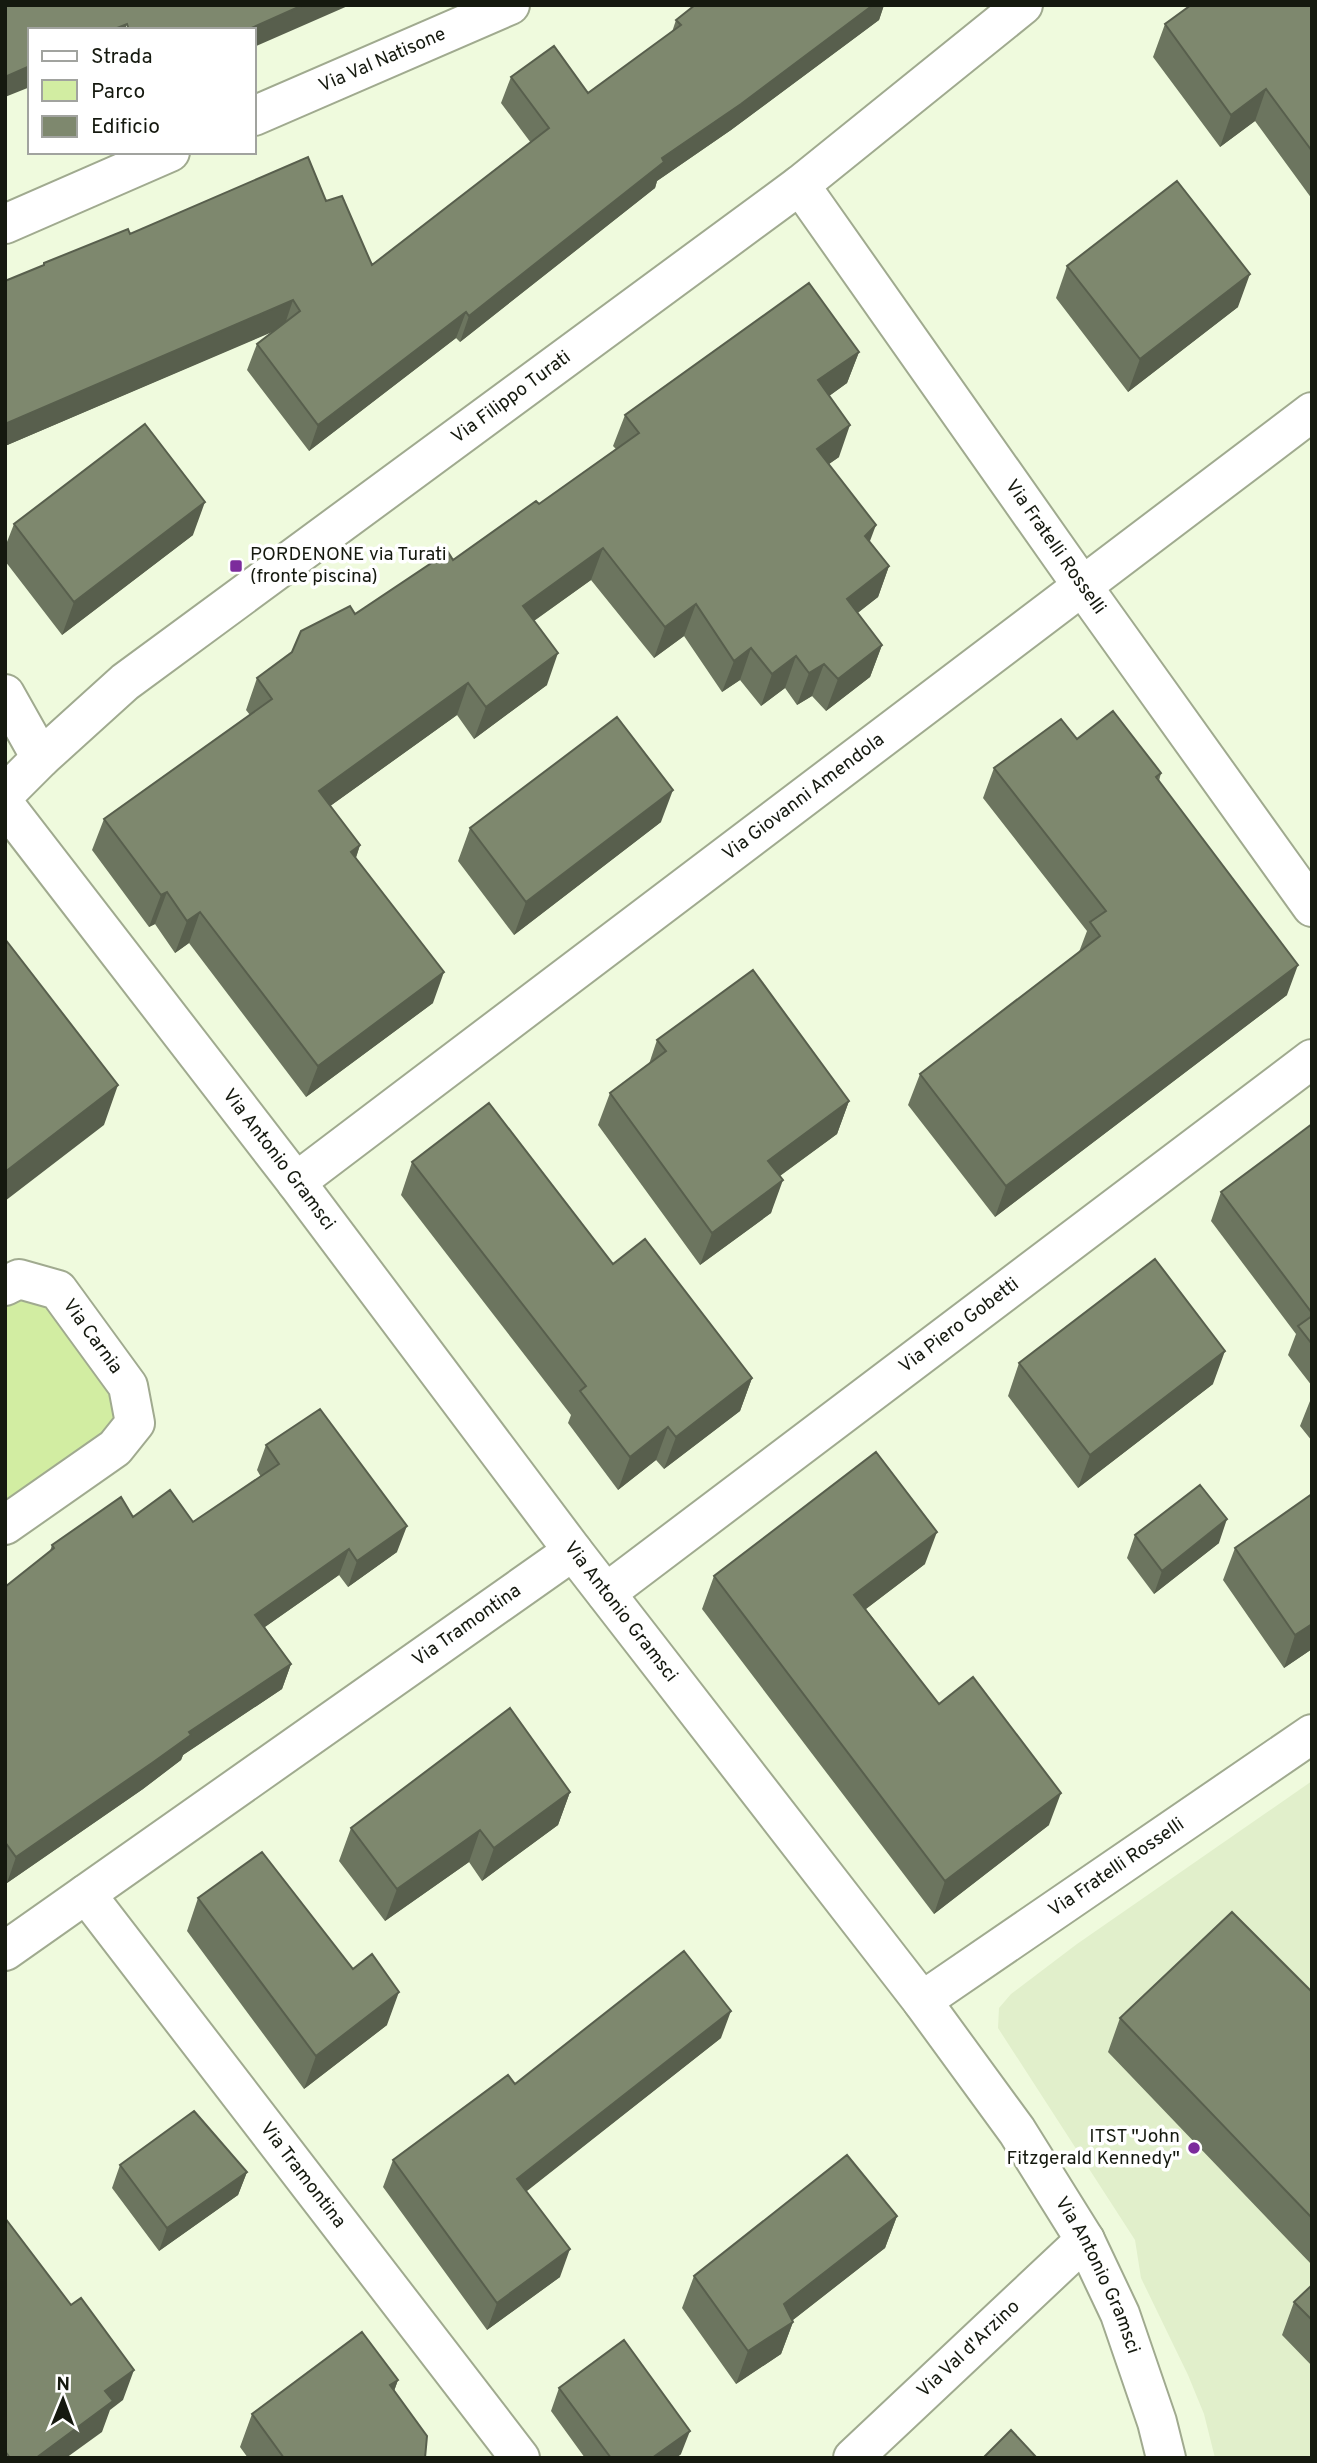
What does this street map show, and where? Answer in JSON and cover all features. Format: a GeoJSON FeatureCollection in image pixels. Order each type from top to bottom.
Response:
{"type":"FeatureCollection","features":[{"type":"Feature","properties":{"kind":"street","name":"Via Val Natisone"},"geometry":{"type":"LineString","coordinates":[[256,115],[510,5]]}},
{"type":"Feature","properties":{"kind":"street","name":"Via Filippo Turati"},"geometry":{"type":"LineString","coordinates":[[5,794],[125,682],[800,185],[1011,9]]}},
{"type":"Feature","properties":{"kind":"street"},"geometry":{"type":"LineString","coordinates":[[5,223],[165,154]]}},
{"type":"Feature","properties":{"kind":"street","name":"Via Fratelli Rosselli"},"geometry":{"type":"LineString","coordinates":[[800,185],[1312,907]]}},
{"type":"Feature","properties":{"kind":"street","name":"Via Giovanni Amendola"},"geometry":{"type":"LineString","coordinates":[[296,1182],[1312,412]]}},
{"type":"Feature","properties":{"kind":"street"},"geometry":{"type":"LineString","coordinates":[[5,694],[41,758]]}},
{"type":"Feature","properties":{"kind":"street","name":"Via Antonio Gramsci"},"geometry":{"type":"LineString","coordinates":[[5,805],[296,1182],[573,1551],[922,2001],[1017,2131],[1085,2240],[1120,2314],[1157,2421],[1166,2458]]}},
{"type":"Feature","properties":{"kind":"street","name":"Via Piero Gobetti"},"geometry":{"type":"LineString","coordinates":[[606,1593],[1312,1059]]}},
{"type":"Feature","properties":{"kind":"street","name":"Via Carnia"},"geometry":{"type":"LineString","coordinates":[[5,1525],[115,1448],[135,1423],[128,1386],[58,1290],[12,1283]]}},
{"type":"Feature","properties":{"kind":"street","name":"Via Tramontina"},"geometry":{"type":"LineString","coordinates":[[5,1951],[573,1551]]}},
{"type":"Feature","properties":{"kind":"street","name":"Via Fratelli Rosselli"},"geometry":{"type":"LineString","coordinates":[[922,2001],[1312,1734]]}},
{"type":"Feature","properties":{"kind":"street","name":"Via Tramontina"},"geometry":{"type":"LineString","coordinates":[[86,1894],[520,2458]]}},
{"type":"Feature","properties":{"kind":"street","name":"Via Val d'Arzino"},"geometry":{"type":"LineString","coordinates":[[853,2458],[1085,2240]]}},
{"type":"Feature","properties":{"kind":"shaded area","name":"ITST \"John Fitzgerald Kennedy\""},"geometry":{"type":"Polygon","coordinates":[[[1312,1781],[1312,2458],[1215,2458],[1204,2414],[1188,2375],[1141,2278],[1135,2240],[998,2028],[999,2008],[1011,1994],[1077,1944],[1312,1781]]]}},
{"type":"Feature","properties":{"kind":"green space"},"geometry":{"type":"Polygon","coordinates":[[[5,1286],[58,1290],[135,1423],[5,1525],[5,1286]]]}},
{"type":"Feature","properties":{"kind":"building"},"geometry":{"type":"Polygon","coordinates":[[[5,5],[303,5],[251,28],[128,28],[127,24],[117,28],[28,28],[28,67],[5,77],[5,5]]]}},
{"type":"Feature","properties":{"kind":"building"},"geometry":{"type":"Polygon","coordinates":[[[695,5],[873,5],[741,104],[662,158],[664,162],[469,316],[466,312],[318,425],[257,344],[300,311],[293,300],[5,424],[5,281],[128,229],[130,234],[308,157],[326,201],[342,196],[372,265],[549,128],[511,77],[554,46],[588,93],[681,25],[676,20],[695,5]]]}},
{"type":"Feature","properties":{"kind":"building"},"geometry":{"type":"Polygon","coordinates":[[[1191,5],[1312,5],[1312,151],[1266,89],[1231,115],[1165,24],[1191,5]]]}},
{"type":"Feature","properties":{"kind":"building"},"geometry":{"type":"Polygon","coordinates":[[[1177,181],[1250,274],[1140,359],[1067,266],[1177,181]]]}},
{"type":"Feature","properties":{"kind":"building"},"geometry":{"type":"Polygon","coordinates":[[[809,283],[859,352],[818,380],[850,425],[817,449],[876,525],[865,536],[889,566],[847,599],[882,645],[838,679],[824,664],[809,673],[796,656],[772,674],[751,648],[734,661],[696,604],[665,627],[603,548],[523,606],[558,653],[486,707],[468,683],[319,791],[360,845],[351,852],[444,972],[318,1066],[200,912],[187,921],[167,892],[161,895],[104,819],[272,699],[257,678],[292,652],[301,631],[350,606],[355,614],[448,552],[453,560],[536,501],[539,504],[639,433],[625,415],[809,283]]]}},
{"type":"Feature","properties":{"kind":"building"},"geometry":{"type":"Polygon","coordinates":[[[145,424],[205,502],[74,602],[14,524],[145,424]]]}},
{"type":"Feature","properties":{"kind":"building"},"geometry":{"type":"Polygon","coordinates":[[[1113,711],[1161,773],[1156,777],[1298,965],[1006,1186],[920,1074],[1100,936],[1090,922],[1106,911],[994,768],[1061,719],[1077,739],[1113,711]]]}},
{"type":"Feature","properties":{"kind":"building"},"geometry":{"type":"Polygon","coordinates":[[[617,717],[673,790],[526,902],[470,828],[617,717]]]}},
{"type":"Feature","properties":{"kind":"building"},"geometry":{"type":"Polygon","coordinates":[[[5,939],[118,1085],[5,1172],[5,939]]]}},
{"type":"Feature","properties":{"kind":"building"},"geometry":{"type":"Polygon","coordinates":[[[753,970],[849,1101],[768,1161],[783,1180],[712,1233],[610,1093],[666,1051],[657,1040],[753,970]]]}},
{"type":"Feature","properties":{"kind":"building"},"geometry":{"type":"Polygon","coordinates":[[[489,1103],[613,1264],[645,1239],[752,1378],[676,1437],[668,1427],[630,1457],[580,1391],[586,1386],[412,1162],[489,1103]]]}},
{"type":"Feature","properties":{"kind":"building"},"geometry":{"type":"Polygon","coordinates":[[[1312,1124],[1312,1313],[1221,1192],[1312,1124]]]}},
{"type":"Feature","properties":{"kind":"building"},"geometry":{"type":"Polygon","coordinates":[[[1155,1259],[1225,1351],[1090,1455],[1019,1363],[1155,1259]]]}},
{"type":"Feature","properties":{"kind":"building"},"geometry":{"type":"Polygon","coordinates":[[[1312,1316],[1312,1344],[1298,1326],[1312,1316]]]}},
{"type":"Feature","properties":{"kind":"building"},"geometry":{"type":"Polygon","coordinates":[[[320,1409],[407,1526],[357,1561],[349,1549],[255,1615],[291,1664],[189,1732],[191,1735],[16,1857],[5,1842],[5,1587],[54,1548],[52,1545],[121,1497],[133,1517],[170,1490],[193,1522],[279,1464],[266,1445],[320,1409]]]}},
{"type":"Feature","properties":{"kind":"building"},"geometry":{"type":"Polygon","coordinates":[[[876,1452],[937,1532],[854,1595],[939,1704],[973,1677],[1061,1793],[945,1881],[714,1576],[876,1452]]]}},
{"type":"Feature","properties":{"kind":"building"},"geometry":{"type":"Polygon","coordinates":[[[1200,1485],[1227,1519],[1162,1571],[1135,1535],[1200,1485]]]}},
{"type":"Feature","properties":{"kind":"building"},"geometry":{"type":"Polygon","coordinates":[[[1312,1494],[1312,1624],[1295,1635],[1235,1548],[1312,1494]]]}},
{"type":"Feature","properties":{"kind":"building"},"geometry":{"type":"Polygon","coordinates":[[[510,1708],[570,1792],[494,1848],[480,1830],[397,1889],[351,1828],[510,1708]]]}},
{"type":"Feature","properties":{"kind":"building"},"geometry":{"type":"Polygon","coordinates":[[[262,1852],[353,1969],[372,1954],[399,1992],[316,2056],[198,1898],[262,1852]]]}},
{"type":"Feature","properties":{"kind":"building"},"geometry":{"type":"Polygon","coordinates":[[[1232,1912],[1312,1992],[1312,2218],[1120,2018],[1232,1912]]]}},
{"type":"Feature","properties":{"kind":"building"},"geometry":{"type":"Polygon","coordinates":[[[684,1951],[731,2011],[517,2179],[570,2249],[497,2303],[393,2160],[508,2075],[515,2084],[684,1951]]]}},
{"type":"Feature","properties":{"kind":"building"},"geometry":{"type":"Polygon","coordinates":[[[194,2111],[247,2172],[167,2228],[120,2165],[194,2111]]]}},
{"type":"Feature","properties":{"kind":"building"},"geometry":{"type":"Polygon","coordinates":[[[847,2155],[897,2216],[784,2304],[793,2322],[748,2351],[694,2276],[847,2155]]]}},
{"type":"Feature","properties":{"kind":"building"},"geometry":{"type":"Polygon","coordinates":[[[5,2218],[71,2305],[81,2298],[134,2370],[105,2391],[113,2401],[36,2458],[10,2458],[5,2451],[5,2218]]]}},
{"type":"Feature","properties":{"kind":"building"},"geometry":{"type":"Polygon","coordinates":[[[1312,2285],[1312,2320],[1294,2302],[1312,2285]]]}},
{"type":"Feature","properties":{"kind":"building"},"geometry":{"type":"Polygon","coordinates":[[[362,2332],[398,2380],[390,2385],[427,2436],[425,2458],[284,2458],[252,2414],[362,2332]]]}},
{"type":"Feature","properties":{"kind":"building"},"geometry":{"type":"Polygon","coordinates":[[[624,2340],[690,2431],[652,2458],[611,2458],[559,2388],[624,2340]]]}},
{"type":"Feature","properties":{"kind":"building"},"geometry":{"type":"Polygon","coordinates":[[[1011,2430],[1037,2458],[983,2458],[1011,2430]]]}},
{"type":"Feature","properties":{"kind":"place","name":"PORDENONE via Turati (fronte piscina)"},"geometry":{"type":"Point","coordinates":[236,566]}},
{"type":"Feature","properties":{"kind":"place","name":"ITST \"John Fitzgerald Kennedy\""},"geometry":{"type":"Point","coordinates":[1194,2148]}}]}
